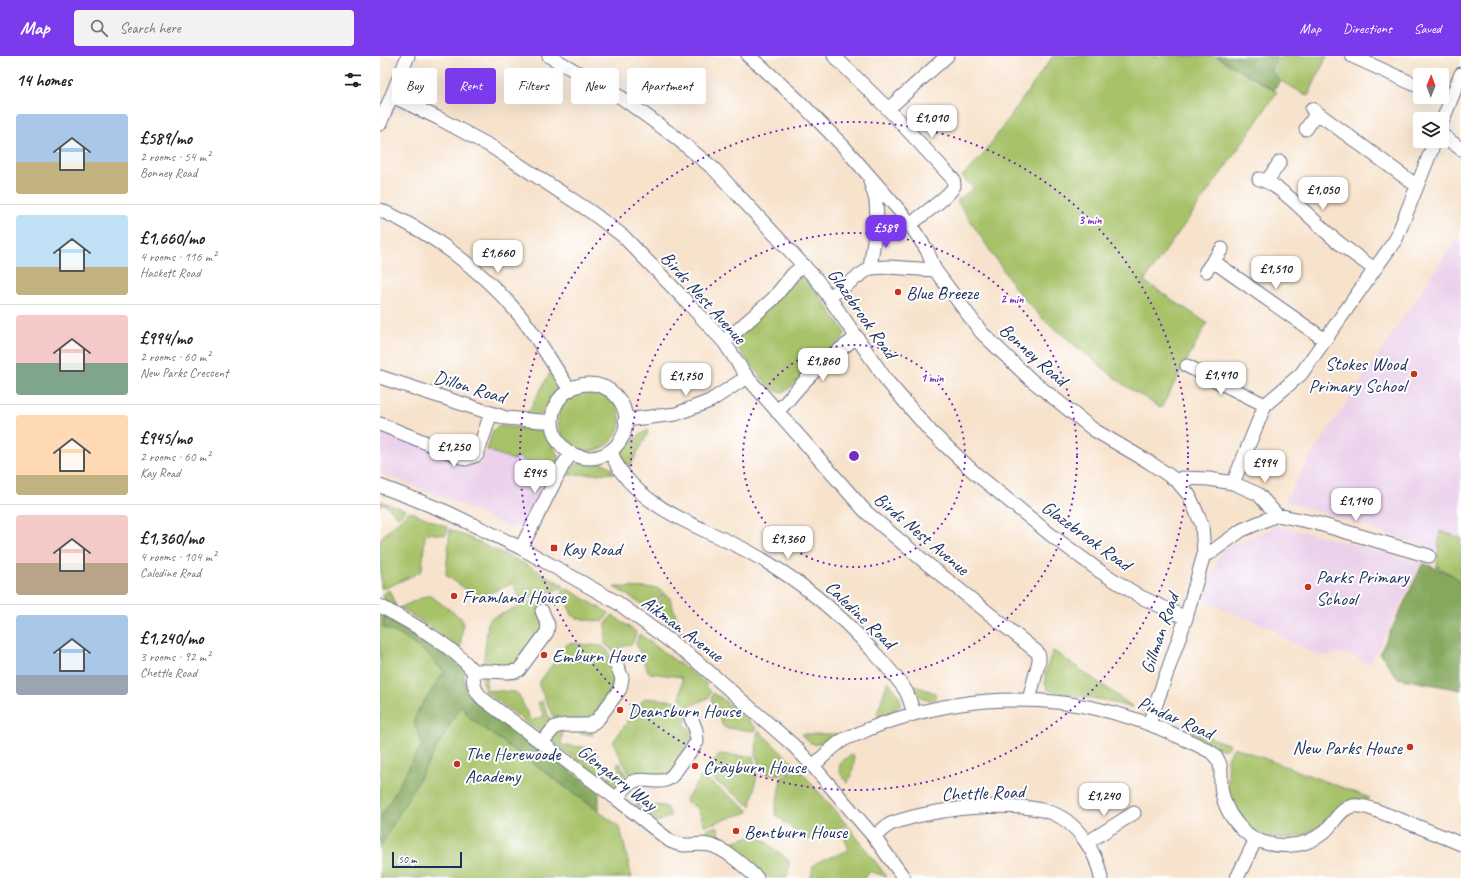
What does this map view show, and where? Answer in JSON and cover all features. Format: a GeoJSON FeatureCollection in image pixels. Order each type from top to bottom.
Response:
{"type":"FeatureCollection","features":[{"type":"Feature","properties":{"kind":"street"},"geometry":{"type":"LineString","coordinates":[[403,68],[408,56]]}},
{"type":"Feature","properties":{"kind":"street","name":"Glazebrook Road"},"geometry":{"type":"LineString","coordinates":[[549,56],[622,98],[674,136],[714,168],[804,265],[830,297],[887,381],[926,426],[975,473],[1051,535],[1102,572],[1141,597],[1186,618]]}},
{"type":"Feature","properties":{"kind":"street","name":"Bonney Road"},"geometry":{"type":"LineString","coordinates":[[748,56],[800,102],[844,147],[911,224],[927,250],[935,270],[982,333],[1030,379],[1094,430],[1177,480]]}},
{"type":"Feature","properties":{"kind":"street"},"geometry":{"type":"LineString","coordinates":[[834,56],[888,109],[953,179],[954,186],[940,200],[911,224]]}},
{"type":"Feature","properties":{"kind":"street"},"geometry":{"type":"LineString","coordinates":[[888,109],[947,56]]}},
{"type":"Feature","properties":{"kind":"street"},"geometry":{"type":"LineString","coordinates":[[1352,56],[1413,84]]}},
{"type":"Feature","properties":{"kind":"street"},"geometry":{"type":"LineString","coordinates":[[1449,94],[1461,74]]}},
{"type":"Feature","properties":{"kind":"street"},"geometry":{"type":"LineString","coordinates":[[380,124],[392,96]]}},
{"type":"Feature","properties":{"kind":"street","name":"Birds Nest Avenue"},"geometry":{"type":"LineString","coordinates":[[409,104],[492,147],[591,212],[623,236],[724,342],[747,377],[791,429],[866,512],[924,562],[1036,652],[1040,661],[1029,700]]}},
{"type":"Feature","properties":{"kind":"street"},"geometry":{"type":"LineString","coordinates":[[1306,129],[1315,111],[1417,186]]}},
{"type":"Feature","properties":{"kind":"street"},"geometry":{"type":"LineString","coordinates":[[1449,140],[1461,149]]}},
{"type":"Feature","properties":{"kind":"street"},"geometry":{"type":"LineString","coordinates":[[1233,483],[1265,405],[1301,374],[1396,239],[1432,148]]}},
{"type":"Feature","properties":{"kind":"street"},"geometry":{"type":"LineString","coordinates":[[1280,162],[1263,180],[1302,209],[1333,238],[1374,269]]}},
{"type":"Feature","properties":{"kind":"street"},"geometry":{"type":"LineString","coordinates":[[867,173],[876,200],[878,220],[870,268]]}},
{"type":"Feature","properties":{"kind":"street"},"geometry":{"type":"LineString","coordinates":[[380,210],[397,217],[437,241],[483,277],[517,312],[570,390]]}},
{"type":"Feature","properties":{"kind":"street"},"geometry":{"type":"LineString","coordinates":[[1222,249],[1210,266],[1324,340]]}},
{"type":"Feature","properties":{"kind":"street"},"geometry":{"type":"LineString","coordinates":[[724,342],[769,304],[792,274],[804,265]]}},
{"type":"Feature","properties":{"kind":"street"},"geometry":{"type":"LineString","coordinates":[[830,297],[870,268],[896,267],[935,270]]}},
{"type":"Feature","properties":{"kind":"street"},"geometry":{"type":"LineString","coordinates":[[778,412],[792,398],[800,386],[828,360],[857,337]]}},
{"type":"Feature","properties":{"kind":"street"},"geometry":{"type":"LineString","coordinates":[[1187,366],[1265,405]]}},
{"type":"Feature","properties":{"kind":"street","name":"Dillon Road"},"geometry":{"type":"LineString","coordinates":[[380,377],[506,418],[552,421]]}},
{"type":"Feature","properties":{"kind":"street"},"geometry":{"type":"LineString","coordinates":[[626,420],[676,414],[710,401],[747,377]]}},
{"type":"Feature","properties":{"kind":"street"},"geometry":{"type":"LineString","coordinates":[[586,385],[602,387],[616,397],[624,412],[626,420],[623,434],[616,446],[611,451],[595,458],[578,457],[563,448],[557,440],[553,431],[553,412],[562,396],[570,390],[586,385]]}},
{"type":"Feature","properties":{"kind":"street"},"geometry":{"type":"LineString","coordinates":[[380,424],[466,459],[477,455],[491,413]]}},
{"type":"Feature","properties":{"kind":"street","name":"Caledine Road"},"geometry":{"type":"LineString","coordinates":[[611,451],[619,469],[631,484],[647,499],[672,514],[751,552],[788,574],[821,600],[856,632],[887,667],[905,689],[914,713]]}},
{"type":"Feature","properties":{"kind":"street"},"geometry":{"type":"LineString","coordinates":[[521,548],[571,454]]}},
{"type":"Feature","properties":{"kind":"street"},"geometry":{"type":"LineString","coordinates":[[1177,480],[1182,478],[1210,479],[1233,483],[1258,494],[1277,515]]}},
{"type":"Feature","properties":{"kind":"street","name":"Gillman Road"},"geometry":{"type":"LineString","coordinates":[[1148,724],[1186,618],[1204,554],[1202,525],[1188,495],[1177,480]]}},
{"type":"Feature","properties":{"kind":"street","name":"Aikman Avenue"},"geometry":{"type":"LineString","coordinates":[[380,486],[443,511],[521,548],[618,603],[693,658],[793,745],[874,837],[904,878]]}},
{"type":"Feature","properties":{"kind":"street"},"geometry":{"type":"LineString","coordinates":[[1204,554],[1210,553],[1242,530],[1277,515],[1316,523],[1429,556]]}},
{"type":"Feature","properties":{"kind":"street"},"geometry":{"type":"LineString","coordinates":[[380,606],[429,634],[472,671],[482,670],[513,672],[519,670],[547,632],[548,625],[542,611]]}},
{"type":"Feature","properties":{"kind":"street"},"geometry":{"type":"LineString","coordinates":[[542,742],[551,730],[559,726],[590,725],[598,720],[620,688],[622,678],[615,661]]}},
{"type":"Feature","properties":{"kind":"street","name":"Glengarry Way"},"geometry":{"type":"LineString","coordinates":[[472,671],[476,692],[483,699],[617,798],[670,841],[678,845],[715,846],[722,850],[752,876]]}},
{"type":"Feature","properties":{"kind":"street","name":"Pindar Road"},"geometry":{"type":"LineString","coordinates":[[813,766],[843,740],[884,723],[914,713],[943,706],[990,700],[1059,702],[1093,707],[1125,715],[1205,748],[1216,757],[1220,763],[1222,793],[1228,810],[1238,826],[1256,839],[1270,844],[1285,845],[1308,841],[1324,832],[1341,812],[1358,805],[1399,819],[1461,844]]}},
{"type":"Feature","properties":{"kind":"street"},"geometry":{"type":"LineString","coordinates":[[617,798],[627,785],[633,782],[640,780],[662,781],[668,780],[672,776],[696,742],[696,730],[691,718]]}},
{"type":"Feature","properties":{"kind":"street","name":"Chettle Road"},"geometry":{"type":"LineString","coordinates":[[874,837],[892,823],[935,813],[980,807],[1019,806],[1053,813],[1067,822],[1088,842],[1100,867],[1101,878]]}},
{"type":"Feature","properties":{"kind":"street"},"geometry":{"type":"LineString","coordinates":[[1088,842],[1134,813]]}},
{"type":"Feature","properties":{"kind":"street"},"geometry":{"type":"LineString","coordinates":[[1237,878],[1256,839]]}},
{"type":"Feature","properties":{"kind":"shaded area","name":"Stokes Wood Primary School"},"geometry":{"type":"Polygon","coordinates":[[[1456,239],[1461,243],[1461,538],[1440,531],[1438,550],[1285,501],[1307,462],[1456,239]]]}},
{"type":"Feature","properties":{"kind":"shaded area"},"geometry":{"type":"Polygon","coordinates":[[[380,424],[481,465],[487,450],[513,460],[516,456],[550,474],[523,524],[518,527],[509,527],[441,496],[380,473],[380,424]]]}},
{"type":"Feature","properties":{"kind":"shaded area","name":"Parks Primary School"},"geometry":{"type":"Polygon","coordinates":[[[1278,526],[1423,563],[1369,664],[1345,653],[1320,656],[1281,637],[1276,630],[1203,601],[1221,550],[1278,526]]]}},
{"type":"Feature","properties":{"kind":"green space"},"geometry":{"type":"Polygon","coordinates":[[[1053,56],[1215,56],[1277,92],[1144,281],[1207,323],[1161,408],[1124,385],[1042,318],[1017,291],[957,201],[973,188],[962,176],[982,156],[1053,56]]]}},
{"type":"Feature","properties":{"kind":"green space"},"geometry":{"type":"Polygon","coordinates":[[[1217,56],[1277,56],[1273,72],[1280,81],[1274,90],[1217,56]]]}},
{"type":"Feature","properties":{"kind":"green space"},"geometry":{"type":"Polygon","coordinates":[[[1286,56],[1327,56],[1308,96],[1275,78],[1278,59],[1286,56]]]}},
{"type":"Feature","properties":{"kind":"green space"},"geometry":{"type":"Polygon","coordinates":[[[802,278],[807,278],[845,332],[841,341],[823,354],[788,390],[779,392],[769,387],[741,353],[738,348],[739,336],[793,282],[802,278]]]}},
{"type":"Feature","properties":{"kind":"green space"},"geometry":{"type":"Polygon","coordinates":[[[550,373],[558,385],[547,409],[544,413],[539,415],[527,414],[550,373]]]}},
{"type":"Feature","properties":{"kind":"green space"},"geometry":{"type":"Polygon","coordinates":[[[583,389],[595,389],[611,398],[618,408],[620,420],[618,432],[611,442],[595,451],[583,451],[572,446],[563,437],[558,426],[558,414],[563,403],[572,394],[583,389]]]}},
{"type":"Feature","properties":{"kind":"green space"},"geometry":{"type":"Polygon","coordinates":[[[500,426],[539,430],[547,434],[558,456],[558,461],[550,474],[516,456],[514,460],[487,450],[493,430],[500,426]]]}},
{"type":"Feature","properties":{"kind":"green space"},"geometry":{"type":"Polygon","coordinates":[[[648,430],[647,435],[629,468],[625,464],[621,451],[626,443],[648,430]]]}},
{"type":"Feature","properties":{"kind":"green space"},"geometry":{"type":"Polygon","coordinates":[[[601,462],[609,466],[614,473],[569,475],[573,467],[577,464],[592,464],[601,462]]]}},
{"type":"Feature","properties":{"kind":"green space"},"geometry":{"type":"Polygon","coordinates":[[[380,501],[406,510],[398,517],[386,505],[383,504],[380,507],[380,501]]]}},
{"type":"Feature","properties":{"kind":"green space"},"geometry":{"type":"Polygon","coordinates":[[[409,511],[447,527],[447,533],[445,535],[427,533],[425,535],[422,570],[386,588],[381,588],[380,539],[409,511]]]}},
{"type":"Feature","properties":{"kind":"green space"},"geometry":{"type":"Polygon","coordinates":[[[450,529],[527,565],[563,585],[563,587],[536,598],[528,598],[521,601],[514,585],[511,584],[479,597],[476,596],[447,576],[450,529]]]}},
{"type":"Feature","properties":{"kind":"green space"},"geometry":{"type":"Polygon","coordinates":[[[1440,531],[1461,538],[1461,583],[1454,576],[1437,567],[1440,531]]]}},
{"type":"Feature","properties":{"kind":"green space"},"geometry":{"type":"Polygon","coordinates":[[[1423,563],[1454,576],[1461,582],[1461,690],[1397,678],[1380,653],[1423,563]]]}},
{"type":"Feature","properties":{"kind":"green space"},"geometry":{"type":"Polygon","coordinates":[[[614,587],[657,588],[664,593],[651,610],[614,587]]]}},
{"type":"Feature","properties":{"kind":"green space"},"geometry":{"type":"Polygon","coordinates":[[[566,588],[609,613],[603,622],[576,618],[572,615],[561,591],[566,588]]]}},
{"type":"Feature","properties":{"kind":"green space"},"geometry":{"type":"Polygon","coordinates":[[[389,590],[396,606],[384,599],[382,596],[389,590]]]}},
{"type":"Feature","properties":{"kind":"green space"},"geometry":{"type":"Polygon","coordinates":[[[665,594],[669,596],[682,633],[654,612],[665,594]]]}},
{"type":"Feature","properties":{"kind":"green space"},"geometry":{"type":"Polygon","coordinates":[[[426,596],[431,596],[461,618],[463,622],[460,651],[431,628],[399,608],[426,596]]]}},
{"type":"Feature","properties":{"kind":"green space"},"geometry":{"type":"Polygon","coordinates":[[[529,602],[536,602],[546,625],[516,667],[483,667],[488,622],[490,619],[529,602]]]}},
{"type":"Feature","properties":{"kind":"green space"},"geometry":{"type":"Polygon","coordinates":[[[380,614],[384,616],[383,627],[402,636],[429,655],[444,672],[418,711],[414,721],[422,744],[380,819],[380,614]]]}},
{"type":"Feature","properties":{"kind":"green space"},"geometry":{"type":"Polygon","coordinates":[[[612,615],[636,632],[633,643],[613,651],[605,644],[606,624],[612,615]]]}},
{"type":"Feature","properties":{"kind":"green space"},"geometry":{"type":"Polygon","coordinates":[[[384,616],[417,632],[465,670],[464,677],[468,695],[599,792],[599,811],[470,718],[461,705],[380,847],[380,819],[422,744],[414,721],[418,711],[444,672],[429,655],[402,636],[383,627],[384,616]]]}},
{"type":"Feature","properties":{"kind":"green space"},"geometry":{"type":"Polygon","coordinates":[[[639,634],[707,684],[705,686],[711,691],[708,698],[688,707],[680,699],[681,677],[650,673],[636,644],[639,634]]]}},
{"type":"Feature","properties":{"kind":"green space"},"geometry":{"type":"Polygon","coordinates":[[[570,643],[602,646],[609,652],[613,661],[610,668],[617,671],[618,679],[595,718],[556,723],[539,683],[566,645],[570,643]]]}},
{"type":"Feature","properties":{"kind":"green space"},"geometry":{"type":"Polygon","coordinates":[[[1054,651],[1132,706],[1132,708],[1108,701],[1050,691],[1045,682],[1045,677],[1052,652],[1054,651]]]}},
{"type":"Feature","properties":{"kind":"green space"},"geometry":{"type":"Polygon","coordinates":[[[484,673],[515,674],[516,681],[506,680],[506,676],[487,674],[486,690],[515,692],[519,695],[531,721],[544,716],[538,703],[542,701],[552,724],[546,731],[539,732],[486,692],[482,677],[484,673]]]}},
{"type":"Feature","properties":{"kind":"green space"},"geometry":{"type":"Polygon","coordinates":[[[888,681],[898,695],[900,704],[894,710],[878,717],[877,713],[888,681]]]}},
{"type":"Feature","properties":{"kind":"green space"},"geometry":{"type":"Polygon","coordinates":[[[916,686],[935,693],[936,699],[928,700],[922,698],[913,687],[916,686]]]}},
{"type":"Feature","properties":{"kind":"green space"},"geometry":{"type":"Polygon","coordinates":[[[713,693],[718,697],[719,696],[757,729],[755,731],[726,728],[723,726],[711,699],[713,693]]]}},
{"type":"Feature","properties":{"kind":"green space"},"geometry":{"type":"Polygon","coordinates":[[[646,698],[677,701],[686,711],[688,717],[684,725],[693,731],[694,734],[670,774],[631,778],[613,742],[643,700],[646,698]]]}},
{"type":"Feature","properties":{"kind":"green space","name":"The Herewoode Academy"},"geometry":{"type":"Polygon","coordinates":[[[461,705],[470,718],[620,827],[632,878],[380,878],[380,847],[461,705]]]}},
{"type":"Feature","properties":{"kind":"green space"},"geometry":{"type":"Polygon","coordinates":[[[1169,722],[1230,745],[1226,749],[1221,749],[1169,724],[1169,722]]]}},
{"type":"Feature","properties":{"kind":"green space"},"geometry":{"type":"Polygon","coordinates":[[[567,727],[591,728],[593,735],[581,734],[581,731],[563,729],[561,745],[591,748],[595,750],[607,777],[620,772],[617,765],[620,763],[627,781],[624,782],[620,788],[613,788],[552,741],[551,738],[555,731],[567,727]]]}},
{"type":"Feature","properties":{"kind":"green space"},"geometry":{"type":"Polygon","coordinates":[[[759,731],[797,767],[784,774],[775,775],[761,773],[756,755],[757,733],[759,731]]]}},
{"type":"Feature","properties":{"kind":"green space"},"geometry":{"type":"Polygon","coordinates":[[[801,734],[837,734],[822,743],[814,744],[801,734]]]}},
{"type":"Feature","properties":{"kind":"green space"},"geometry":{"type":"Polygon","coordinates":[[[1234,747],[1370,798],[1367,800],[1354,799],[1345,802],[1339,806],[1326,820],[1310,832],[1301,835],[1291,838],[1281,838],[1262,834],[1253,829],[1240,817],[1229,798],[1227,761],[1234,747]]]}},
{"type":"Feature","properties":{"kind":"green space"},"geometry":{"type":"Polygon","coordinates":[[[720,754],[753,757],[757,775],[751,806],[704,773],[720,754]]]}},
{"type":"Feature","properties":{"kind":"green space"},"geometry":{"type":"Polygon","coordinates":[[[853,754],[853,769],[847,783],[839,770],[841,763],[853,754]]]}},
{"type":"Feature","properties":{"kind":"green space"},"geometry":{"type":"Polygon","coordinates":[[[800,770],[847,825],[807,840],[776,815],[775,812],[781,778],[800,770]]]}},
{"type":"Feature","properties":{"kind":"green space"},"geometry":{"type":"Polygon","coordinates":[[[702,776],[748,810],[748,812],[705,826],[696,805],[692,806],[690,802],[687,803],[686,799],[702,776]]]}},
{"type":"Feature","properties":{"kind":"green space"},"geometry":{"type":"Polygon","coordinates":[[[636,802],[665,806],[667,807],[671,816],[658,822],[636,804],[636,802]]]}},
{"type":"Feature","properties":{"kind":"green space"},"geometry":{"type":"Polygon","coordinates":[[[717,826],[723,842],[711,838],[705,830],[717,826]]]}},
{"type":"Feature","properties":{"kind":"green space"},"geometry":{"type":"Polygon","coordinates":[[[849,827],[887,877],[869,871],[865,878],[811,878],[813,866],[816,863],[849,850],[842,831],[849,827]]]}},
{"type":"Feature","properties":{"kind":"green space"},"geometry":{"type":"Polygon","coordinates":[[[758,835],[788,860],[789,864],[787,878],[768,878],[726,844],[758,835]]]}},
{"type":"Feature","properties":{"kind":"place","name":"Blue Breeze"},"geometry":{"type":"Point","coordinates":[898,292]}},
{"type":"Feature","properties":{"kind":"place","name":"Stokes Wood Primary School"},"geometry":{"type":"Point","coordinates":[1414,374]}},
{"type":"Feature","properties":{"kind":"place","name":"Kay Road"},"geometry":{"type":"Point","coordinates":[554,548]}},
{"type":"Feature","properties":{"kind":"place","name":"Parks Primary School"},"geometry":{"type":"Point","coordinates":[1308,587]}},
{"type":"Feature","properties":{"kind":"place","name":"Framland House"},"geometry":{"type":"Point","coordinates":[454,596]}},
{"type":"Feature","properties":{"kind":"place","name":"Emburn House"},"geometry":{"type":"Point","coordinates":[544,655]}},
{"type":"Feature","properties":{"kind":"place","name":"Deansburn House"},"geometry":{"type":"Point","coordinates":[620,710]}},
{"type":"Feature","properties":{"kind":"place","name":"New Parks House"},"geometry":{"type":"Point","coordinates":[1410,747]}},
{"type":"Feature","properties":{"kind":"place","name":"The Herewoode Academy"},"geometry":{"type":"Point","coordinates":[457,764]}},
{"type":"Feature","properties":{"kind":"place","name":"Crayburn House"},"geometry":{"type":"Point","coordinates":[695,766]}},
{"type":"Feature","properties":{"kind":"place","name":"Bentburn House"},"geometry":{"type":"Point","coordinates":[736,831]}}]}
